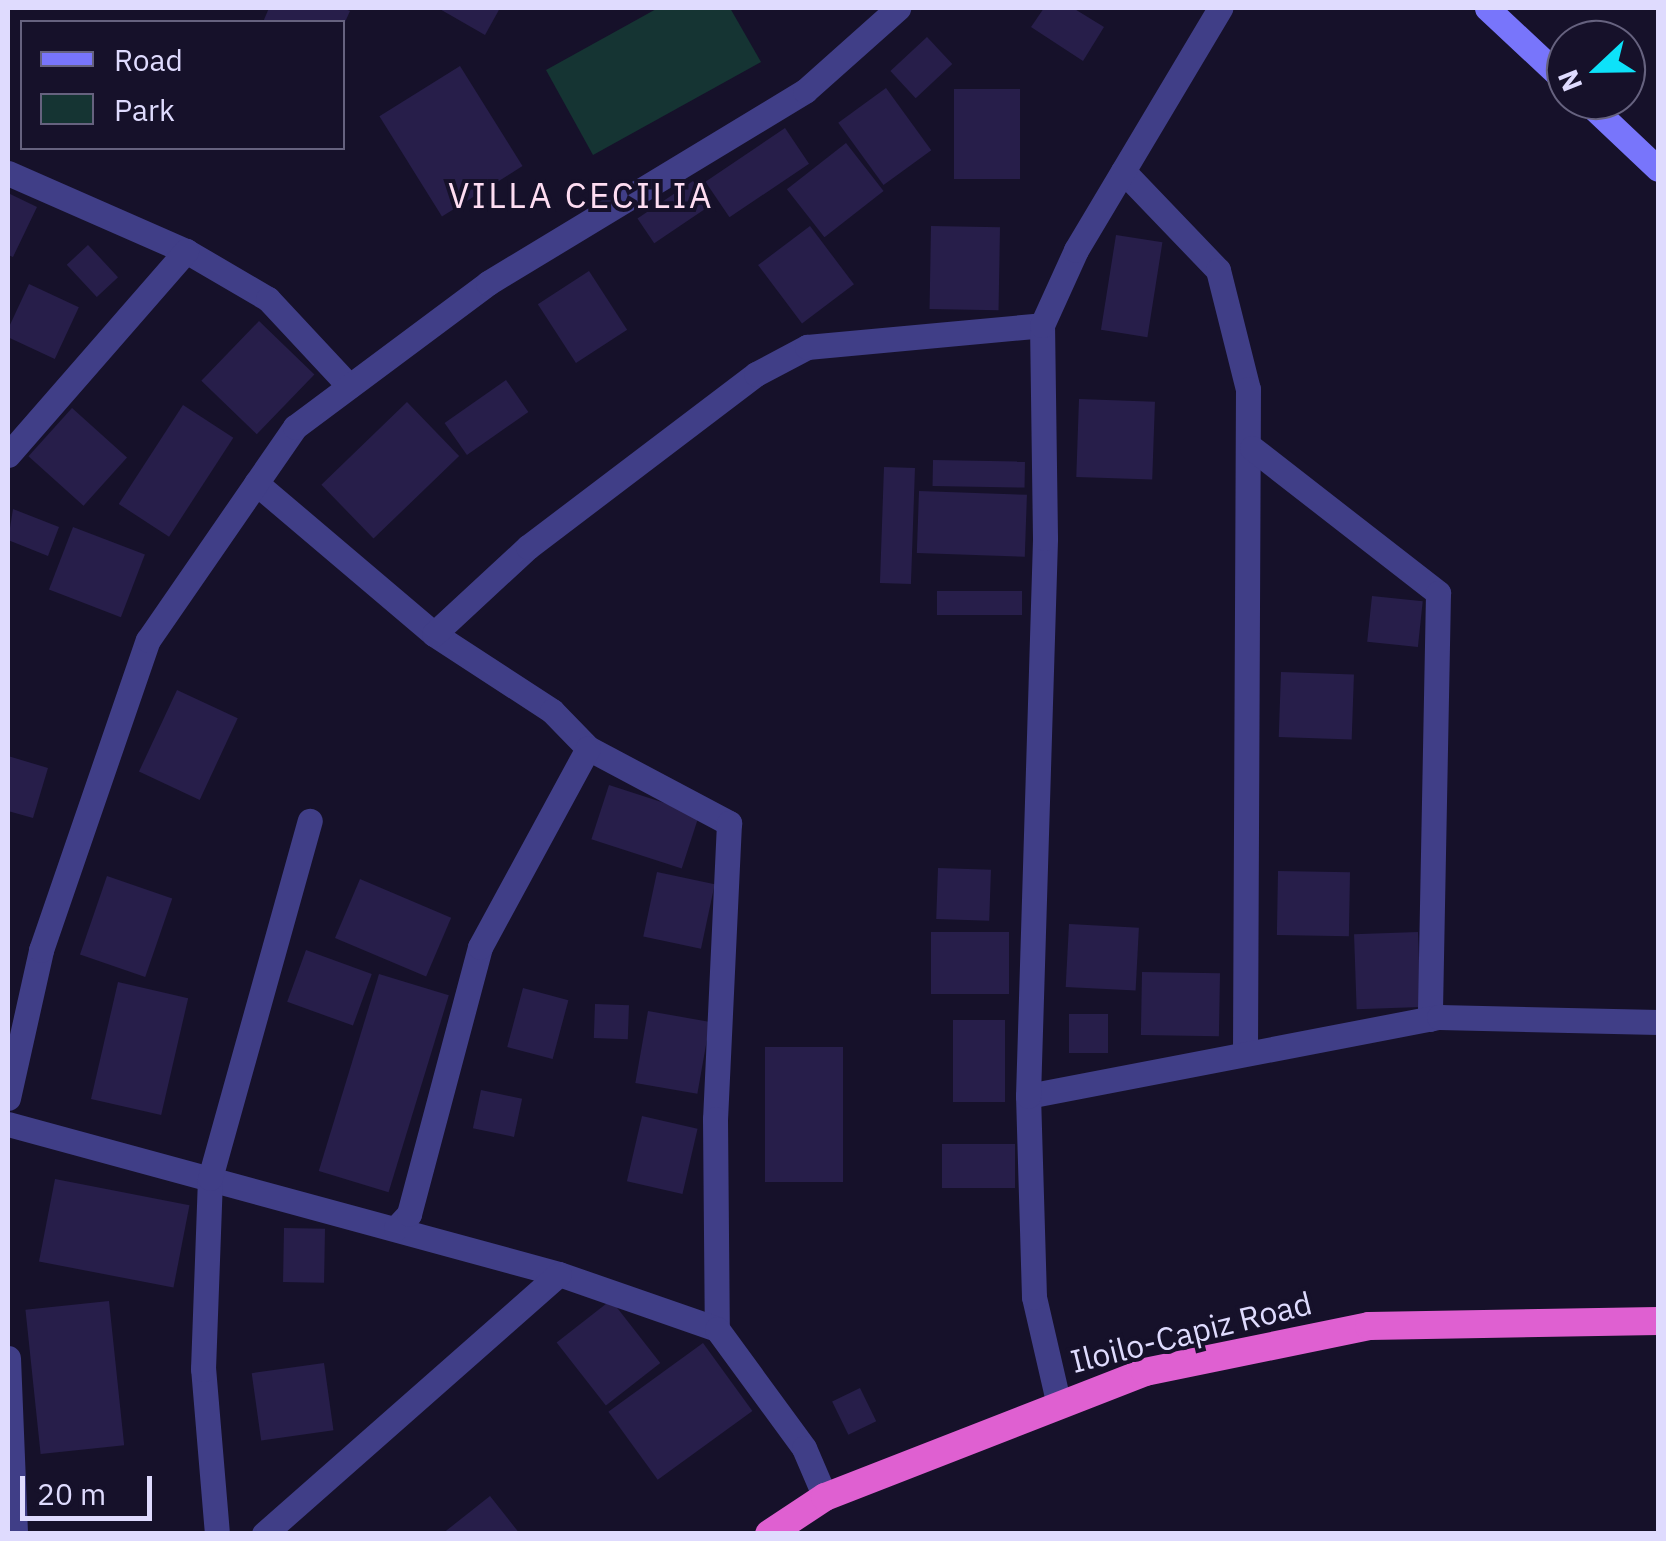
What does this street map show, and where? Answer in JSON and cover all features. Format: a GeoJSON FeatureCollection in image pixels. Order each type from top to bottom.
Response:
{"type":"FeatureCollection","features":[{"type":"Feature","properties":{"kind":"highway","name":"Iloilo-Capiz Road"},"geometry":{"type":"LineString","coordinates":[[769,1534],[825,1497],[1058,1401],[1146,1372],[1370,1326],[1658,1322]]}},
{"type":"Feature","properties":{"kind":"main road"},"geometry":{"type":"LineString","coordinates":[[1487,8],[1546,63]]}},
{"type":"Feature","properties":{"kind":"main road"},"geometry":{"type":"LineString","coordinates":[[1606,120],[1658,169]]}},
{"type":"Feature","properties":{"kind":"street"},"geometry":{"type":"LineString","coordinates":[[8,1098],[41,950],[148,640],[295,427],[488,283],[805,91],[898,8]]}},
{"type":"Feature","properties":{"kind":"street"},"geometry":{"type":"LineString","coordinates":[[1058,1401],[1034,1297],[1028,1096],[1046,538],[1042,325],[1123,172],[1220,8]]}},
{"type":"Feature","properties":{"kind":"street"},"geometry":{"type":"LineString","coordinates":[[1123,172],[1218,270],[1238,336],[1252,448],[1245,1053]]}},
{"type":"Feature","properties":{"kind":"street"},"geometry":{"type":"LineString","coordinates":[[8,174],[186,251],[268,299],[348,386]]}},
{"type":"Feature","properties":{"kind":"street"},"geometry":{"type":"LineString","coordinates":[[8,455],[186,251]]}},
{"type":"Feature","properties":{"kind":"street"},"geometry":{"type":"LineString","coordinates":[[434,634],[528,547],[756,374],[807,348],[1042,325]]}},
{"type":"Feature","properties":{"kind":"street"},"geometry":{"type":"LineString","coordinates":[[1252,448],[1438,593],[1430,1018]]}},
{"type":"Feature","properties":{"kind":"street"},"geometry":{"type":"LineString","coordinates":[[256,483],[434,634],[552,711],[588,748],[729,822],[715,1119],[717,1329]]}},
{"type":"Feature","properties":{"kind":"street"},"geometry":{"type":"LineString","coordinates":[[396,1228],[409,1214],[480,947],[588,748]]}},
{"type":"Feature","properties":{"kind":"street"},"geometry":{"type":"LineString","coordinates":[[217,1534],[203,1369],[210,1178],[310,821]]}},
{"type":"Feature","properties":{"kind":"street"},"geometry":{"type":"LineString","coordinates":[[1028,1096],[1430,1018],[1658,1022]]}},
{"type":"Feature","properties":{"kind":"street"},"geometry":{"type":"LineString","coordinates":[[8,1124],[559,1274],[717,1329],[804,1448],[825,1497]]}},
{"type":"Feature","properties":{"kind":"street"},"geometry":{"type":"LineString","coordinates":[[264,1534],[559,1274]]}},
{"type":"Feature","properties":{"kind":"street"},"geometry":{"type":"LineString","coordinates":[[8,1358],[15,1534]]}},
{"type":"Feature","properties":{"kind":"green space"},"geometry":{"type":"Polygon","coordinates":[[[658,8],[730,8],[761,62],[593,155],[546,70],[658,8]]]}},
{"type":"Feature","properties":{"kind":"building"},"geometry":{"type":"Polygon","coordinates":[[[269,8],[350,11],[345,22],[264,20],[269,8]]]}},
{"type":"Feature","properties":{"kind":"building"},"geometry":{"type":"Polygon","coordinates":[[[438,8],[500,8],[485,35],[438,8]]]}},
{"type":"Feature","properties":{"kind":"building"},"geometry":{"type":"Polygon","coordinates":[[[1044,8],[1073,8],[1104,27],[1083,61],[1031,27],[1044,8]]]}},
{"type":"Feature","properties":{"kind":"building"},"geometry":{"type":"Polygon","coordinates":[[[927,37],[952,64],[916,98],[890,71],[927,37]]]}},
{"type":"Feature","properties":{"kind":"building"},"geometry":{"type":"Polygon","coordinates":[[[460,66],[523,166],[442,216],[379,116],[460,66]]]}},
{"type":"Feature","properties":{"kind":"building"},"geometry":{"type":"Polygon","coordinates":[[[886,88],[931,150],[884,185],[838,123],[886,88]]]}},
{"type":"Feature","properties":{"kind":"building"},"geometry":{"type":"Polygon","coordinates":[[[954,89],[1020,89],[1020,179],[954,179],[954,89]]]}},
{"type":"Feature","properties":{"kind":"building"},"geometry":{"type":"Polygon","coordinates":[[[785,128],[809,164],[729,217],[705,182],[785,128]]]}},
{"type":"Feature","properties":{"kind":"building"},"geometry":{"type":"Polygon","coordinates":[[[846,143],[884,191],[824,237],[787,189],[846,143]]]}},
{"type":"Feature","properties":{"kind":"building"},"geometry":{"type":"Polygon","coordinates":[[[693,181],[710,206],[654,243],[637,218],[693,181]]]}},
{"type":"Feature","properties":{"kind":"building"},"geometry":{"type":"Polygon","coordinates":[[[8,193],[37,207],[13,257],[8,255],[8,193]]]}},
{"type":"Feature","properties":{"kind":"building"},"geometry":{"type":"Polygon","coordinates":[[[810,226],[854,284],[802,323],[758,265],[810,226]]]}},
{"type":"Feature","properties":{"kind":"building"},"geometry":{"type":"Polygon","coordinates":[[[931,226],[1000,227],[999,310],[930,309],[931,226]]]}},
{"type":"Feature","properties":{"kind":"building"},"geometry":{"type":"Polygon","coordinates":[[[1116,235],[1162,242],[1147,337],[1101,330],[1116,235]]]}},
{"type":"Feature","properties":{"kind":"building"},"geometry":{"type":"Polygon","coordinates":[[[88,245],[118,277],[97,297],[67,265],[88,245]]]}},
{"type":"Feature","properties":{"kind":"building"},"geometry":{"type":"Polygon","coordinates":[[[589,271],[627,330],[576,363],[538,304],[589,271]]]}},
{"type":"Feature","properties":{"kind":"building"},"geometry":{"type":"Polygon","coordinates":[[[29,284],[79,307],[55,359],[8,337],[29,284]]]}},
{"type":"Feature","properties":{"kind":"building"},"geometry":{"type":"Polygon","coordinates":[[[259,321],[314,374],[257,434],[201,381],[259,321]]]}},
{"type":"Feature","properties":{"kind":"building"},"geometry":{"type":"Polygon","coordinates":[[[506,380],[528,412],[467,455],[445,423],[506,380]]]}},
{"type":"Feature","properties":{"kind":"building"},"geometry":{"type":"Polygon","coordinates":[[[1079,399],[1155,402],[1152,480],[1076,477],[1079,399]]]}},
{"type":"Feature","properties":{"kind":"building"},"geometry":{"type":"Polygon","coordinates":[[[407,402],[459,456],[373,539],[321,485],[407,402]]]}},
{"type":"Feature","properties":{"kind":"building"},"geometry":{"type":"Polygon","coordinates":[[[183,405],[233,438],[169,537],[119,504],[183,405]]]}},
{"type":"Feature","properties":{"kind":"building"},"geometry":{"type":"Polygon","coordinates":[[[72,408],[127,458],[83,506],[29,456],[72,408]]]}},
{"type":"Feature","properties":{"kind":"building"},"geometry":{"type":"Polygon","coordinates":[[[933,460],[1025,462],[1025,488],[933,486],[933,460]]]}},
{"type":"Feature","properties":{"kind":"building"},"geometry":{"type":"Polygon","coordinates":[[[884,467],[915,468],[911,584],[880,583],[884,467]]]}},
{"type":"Feature","properties":{"kind":"building"},"geometry":{"type":"Polygon","coordinates":[[[919,491],[1027,495],[1025,557],[917,553],[919,491]]]}},
{"type":"Feature","properties":{"kind":"building"},"geometry":{"type":"Polygon","coordinates":[[[13,509],[59,527],[48,556],[8,540],[13,509]]]}},
{"type":"Feature","properties":{"kind":"building"},"geometry":{"type":"Polygon","coordinates":[[[73,527],[145,555],[121,617],[49,590],[73,527]]]}},
{"type":"Feature","properties":{"kind":"building"},"geometry":{"type":"Polygon","coordinates":[[[937,591],[1022,591],[1022,615],[937,615],[937,591]]]}},
{"type":"Feature","properties":{"kind":"building"},"geometry":{"type":"Polygon","coordinates":[[[1372,596],[1423,601],[1418,647],[1367,642],[1372,596]]]}},
{"type":"Feature","properties":{"kind":"building"},"geometry":{"type":"Polygon","coordinates":[[[1281,672],[1354,675],[1352,740],[1279,737],[1281,672]]]}},
{"type":"Feature","properties":{"kind":"building"},"geometry":{"type":"Polygon","coordinates":[[[177,690],[238,718],[200,800],[139,772],[177,690]]]}},
{"type":"Feature","properties":{"kind":"building"},"geometry":{"type":"Polygon","coordinates":[[[8,756],[48,768],[33,818],[8,811],[8,756]]]}},
{"type":"Feature","properties":{"kind":"building"},"geometry":{"type":"Polygon","coordinates":[[[609,785],[699,814],[682,869],[591,839],[609,785]]]}},
{"type":"Feature","properties":{"kind":"building"},"geometry":{"type":"Polygon","coordinates":[[[938,868],[991,870],[989,921],[936,919],[938,868]]]}},
{"type":"Feature","properties":{"kind":"building"},"geometry":{"type":"Polygon","coordinates":[[[1278,871],[1350,872],[1349,936],[1277,935],[1278,871]]]}},
{"type":"Feature","properties":{"kind":"building"},"geometry":{"type":"Polygon","coordinates":[[[657,872],[715,884],[701,949],[643,937],[657,872]]]}},
{"type":"Feature","properties":{"kind":"building"},"geometry":{"type":"Polygon","coordinates":[[[107,876],[172,898],[145,977],[80,954],[107,876]]]}},
{"type":"Feature","properties":{"kind":"building"},"geometry":{"type":"Polygon","coordinates":[[[360,879],[451,918],[426,977],[335,938],[360,879]]]}},
{"type":"Feature","properties":{"kind":"building"},"geometry":{"type":"Polygon","coordinates":[[[1069,924],[1139,928],[1136,991],[1066,987],[1069,924]]]}},
{"type":"Feature","properties":{"kind":"building"},"geometry":{"type":"Polygon","coordinates":[[[931,932],[1009,932],[1009,994],[931,994],[931,932]]]}},
{"type":"Feature","properties":{"kind":"building"},"geometry":{"type":"Polygon","coordinates":[[[1418,932],[1421,1007],[1357,1009],[1354,934],[1418,932]]]}},
{"type":"Feature","properties":{"kind":"building"},"geometry":{"type":"Polygon","coordinates":[[[306,950],[372,974],[353,1026],[287,1002],[306,950]]]}},
{"type":"Feature","properties":{"kind":"building"},"geometry":{"type":"Polygon","coordinates":[[[1142,972],[1220,973],[1219,1036],[1141,1035],[1142,972]]]}},
{"type":"Feature","properties":{"kind":"building"},"geometry":{"type":"Polygon","coordinates":[[[379,974],[449,995],[389,1192],[319,1171],[379,974]]]}},
{"type":"Feature","properties":{"kind":"building"},"geometry":{"type":"Polygon","coordinates":[[[118,982],[188,998],[161,1115],[91,1099],[118,982]]]}},
{"type":"Feature","properties":{"kind":"building"},"geometry":{"type":"Polygon","coordinates":[[[523,988],[568,1000],[553,1059],[507,1047],[523,988]]]}},
{"type":"Feature","properties":{"kind":"building"},"geometry":{"type":"Polygon","coordinates":[[[595,1004],[629,1005],[628,1039],[594,1038],[595,1004]]]}},
{"type":"Feature","properties":{"kind":"building"},"geometry":{"type":"Polygon","coordinates":[[[648,1011],[710,1022],[697,1094],[635,1083],[648,1011]]]}},
{"type":"Feature","properties":{"kind":"building"},"geometry":{"type":"Polygon","coordinates":[[[1069,1014],[1108,1014],[1108,1053],[1069,1053],[1069,1014]]]}},
{"type":"Feature","properties":{"kind":"building"},"geometry":{"type":"Polygon","coordinates":[[[953,1020],[1005,1020],[1005,1102],[953,1102],[953,1020]]]}},
{"type":"Feature","properties":{"kind":"building"},"geometry":{"type":"Polygon","coordinates":[[[765,1047],[843,1047],[843,1182],[765,1182],[765,1047]]]}},
{"type":"Feature","properties":{"kind":"building"},"geometry":{"type":"Polygon","coordinates":[[[481,1090],[522,1099],[514,1137],[473,1128],[481,1090]]]}},
{"type":"Feature","properties":{"kind":"building"},"geometry":{"type":"Polygon","coordinates":[[[642,1116],[698,1129],[682,1194],[627,1181],[642,1116]]]}},
{"type":"Feature","properties":{"kind":"building"},"geometry":{"type":"Polygon","coordinates":[[[942,1144],[1015,1144],[1015,1188],[942,1188],[942,1144]]]}},
{"type":"Feature","properties":{"kind":"building"},"geometry":{"type":"Polygon","coordinates":[[[55,1179],[189,1205],[173,1288],[39,1261],[55,1179]]]}},
{"type":"Feature","properties":{"kind":"building"},"geometry":{"type":"Polygon","coordinates":[[[284,1228],[325,1229],[324,1283],[283,1282],[284,1228]]]}},
{"type":"Feature","properties":{"kind":"building"},"geometry":{"type":"Polygon","coordinates":[[[611,1300],[660,1363],[606,1406],[557,1342],[611,1300]]]}},
{"type":"Feature","properties":{"kind":"building"},"geometry":{"type":"Polygon","coordinates":[[[109,1301],[124,1445],[41,1454],[25,1310],[109,1301]]]}},
{"type":"Feature","properties":{"kind":"building"},"geometry":{"type":"Polygon","coordinates":[[[703,1343],[752,1411],[658,1480],[608,1412],[703,1343]]]}},
{"type":"Feature","properties":{"kind":"building"},"geometry":{"type":"Polygon","coordinates":[[[324,1363],[333,1430],[261,1440],[252,1373],[324,1363]]]}},
{"type":"Feature","properties":{"kind":"building"},"geometry":{"type":"Polygon","coordinates":[[[860,1388],[876,1421],[848,1435],[832,1402],[860,1388]]]}},
{"type":"Feature","properties":{"kind":"building"},"geometry":{"type":"Polygon","coordinates":[[[490,1496],[520,1534],[442,1534],[490,1496]]]}},
{"type":"Feature","properties":{"kind":"district","name":"VILLA CECILIA"},"geometry":{"type":"Point","coordinates":[581,195]}}]}
